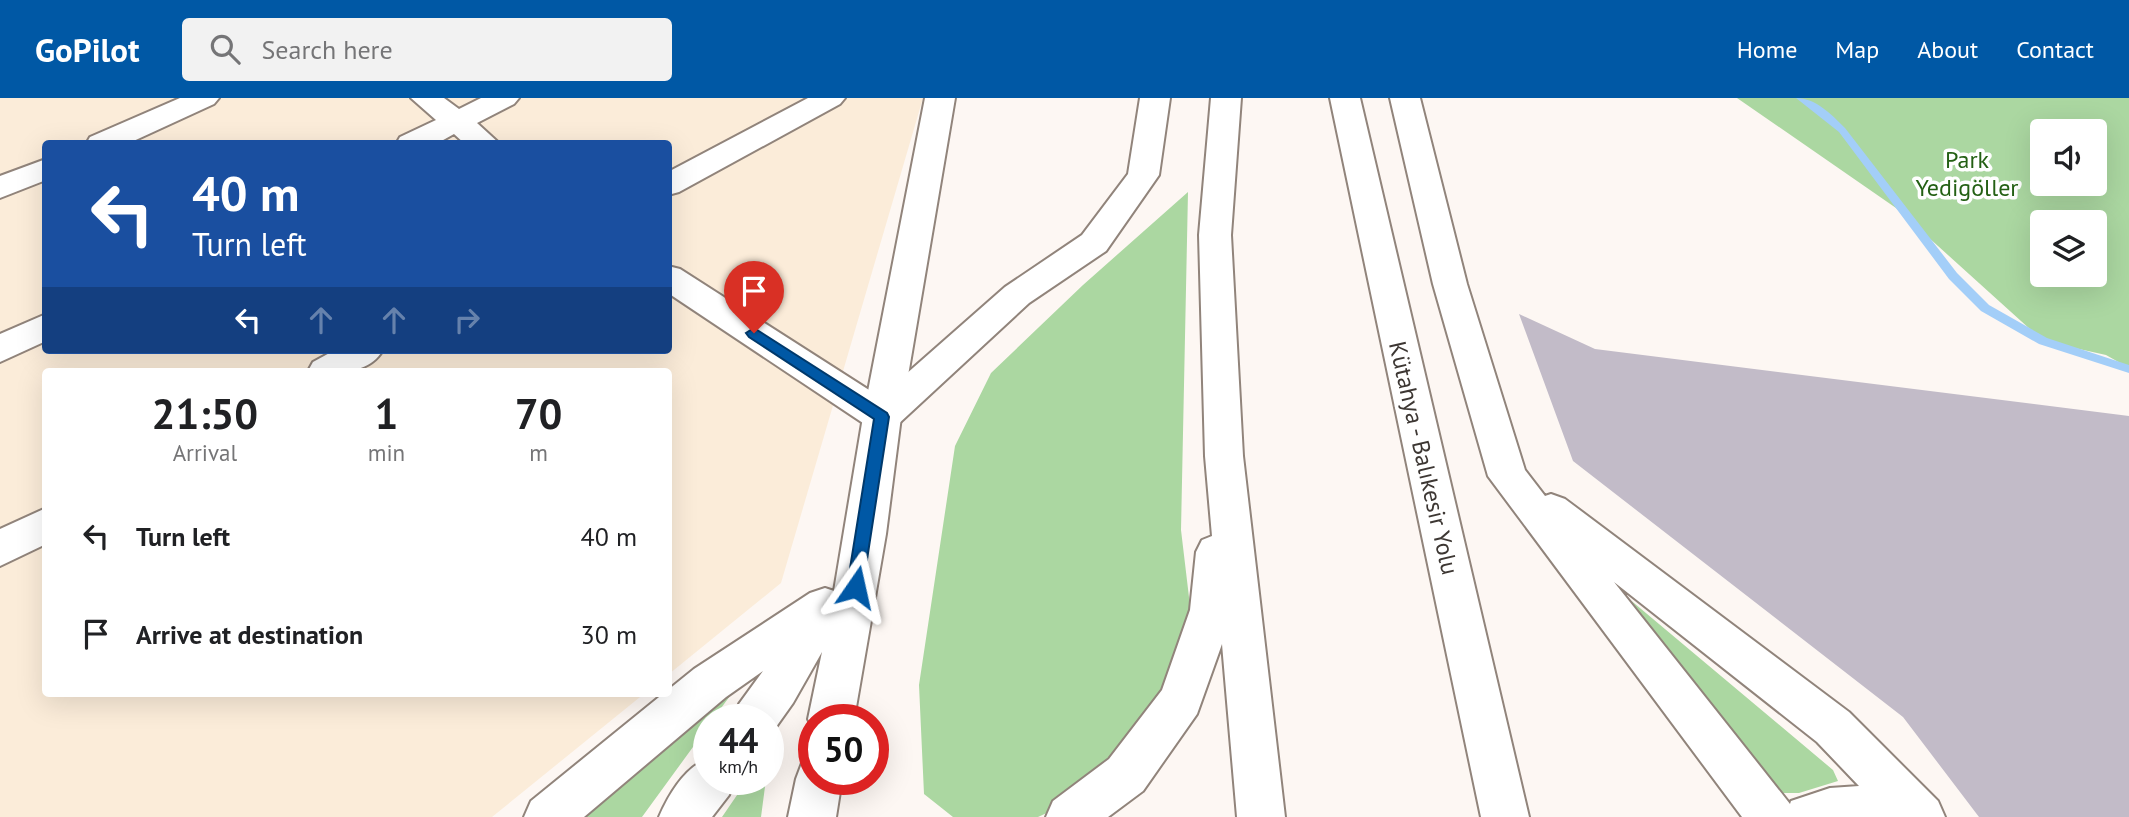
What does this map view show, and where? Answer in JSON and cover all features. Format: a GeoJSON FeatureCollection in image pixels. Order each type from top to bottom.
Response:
{"type":"FeatureCollection","features":[{"type":"Feature","properties":{"kind":"main road"},"geometry":{"type":"LineString","coordinates":[[109,140],[204,98]]}},
{"type":"Feature","properties":{"kind":"main road"},"geometry":{"type":"LineString","coordinates":[[426,98],[480,140]]}},
{"type":"Feature","properties":{"kind":"main road"},"geometry":{"type":"LineString","coordinates":[[419,140],[504,98]]}},
{"type":"Feature","properties":{"kind":"main road"},"geometry":{"type":"LineString","coordinates":[[672,183],[830,98]]}},
{"type":"Feature","properties":{"kind":"main road"},"geometry":{"type":"LineString","coordinates":[[834,704],[866,534],[882,417],[940,98]]}},
{"type":"Feature","properties":{"kind":"main road"},"geometry":{"type":"LineString","coordinates":[[882,417],[1017,295],[1094,243],[1143,175],[1155,98]]}},
{"type":"Feature","properties":{"kind":"main road"},"geometry":{"type":"LineString","coordinates":[[1226,98],[1215,235],[1224,456],[1261,817]]}},
{"type":"Feature","properties":{"kind":"main road","name":"Kütahya - Balıkesir Yolu"},"geometry":{"type":"LineString","coordinates":[[1345,98],[1505,817]]}},
{"type":"Feature","properties":{"kind":"main road"},"geometry":{"type":"LineString","coordinates":[[1405,98],[1450,285],[1507,476],[1772,817]]}},
{"type":"Feature","properties":{"kind":"main road"},"geometry":{"type":"LineString","coordinates":[[0,188],[42,170]]}},
{"type":"Feature","properties":{"kind":"main road"},"geometry":{"type":"LineString","coordinates":[[672,280],[882,417]]}},
{"type":"Feature","properties":{"kind":"main road"},"geometry":{"type":"LineString","coordinates":[[0,349],[42,328]]}},
{"type":"Feature","properties":{"kind":"main road"},"geometry":{"type":"LineString","coordinates":[[332,368],[358,354]]}},
{"type":"Feature","properties":{"kind":"main road"},"geometry":{"type":"LineString","coordinates":[[1070,817],[1126,775],[1181,700],[1212,610],[1224,456]]}},
{"type":"Feature","properties":{"kind":"main road"},"geometry":{"type":"LineString","coordinates":[[1507,476],[1833,727],[1921,817]]}},
{"type":"Feature","properties":{"kind":"main road"},"geometry":{"type":"LineString","coordinates":[[0,549],[42,526]]}},
{"type":"Feature","properties":{"kind":"main road"},"geometry":{"type":"LineString","coordinates":[[766,704],[866,534]]}},
{"type":"Feature","properties":{"kind":"main road"},"geometry":{"type":"LineString","coordinates":[[548,817],[710,683],[825,606]]}},
{"type":"Feature","properties":{"kind":"main road"},"geometry":{"type":"LineString","coordinates":[[683,817],[700,795]]}},
{"type":"Feature","properties":{"kind":"main road"},"geometry":{"type":"LineString","coordinates":[[812,817],[816,795]]}},
{"type":"Feature","properties":{"kind":"main road"},"geometry":{"type":"LineString","coordinates":[[1808,817],[1838,808],[1874,810],[1894,817]]}},
{"type":"Feature","properties":{"kind":"shaded area"},"geometry":{"type":"Polygon","coordinates":[[[0,98],[923,98],[781,583],[672,672],[672,368],[42,368],[42,697],[640,697],[492,817],[0,817],[0,98]]]}},
{"type":"Feature","properties":{"kind":"green space","name":"Park Yedigöller"},"geometry":{"type":"Polygon","coordinates":[[[1737,98],[2129,98],[2129,368],[2106,355],[2043,341],[1896,208],[1737,98]]]}},
{"type":"Feature","properties":{"kind":"green space"},"geometry":{"type":"Polygon","coordinates":[[[1188,192],[1181,530],[1196,656],[1101,788],[1038,817],[953,817],[924,794],[919,685],[955,446],[991,373],[1083,285],[1188,192]]]}},
{"type":"Feature","properties":{"kind":"green space"},"geometry":{"type":"Polygon","coordinates":[[[1614,594],[1628,598],[1833,770],[1838,781],[1799,793],[1768,793],[1614,594]]]}},
{"type":"Feature","properties":{"kind":"green space"},"geometry":{"type":"Polygon","coordinates":[[[741,681],[724,704],[713,704],[741,681]]]}},
{"type":"Feature","properties":{"kind":"green space"},"geometry":{"type":"Polygon","coordinates":[[[693,721],[693,747],[642,817],[576,817],[693,721]]]}},
{"type":"Feature","properties":{"kind":"green space"},"geometry":{"type":"Polygon","coordinates":[[[737,795],[764,795],[761,817],[722,817],[737,795]]]}},
{"type":"Feature","properties":{"kind":"building"},"geometry":{"type":"Polygon","coordinates":[[[1519,314],[1595,349],[2129,416],[2129,817],[1979,817],[1903,717],[1573,461],[1519,314]]]}},
{"type":"Feature","properties":{"kind":"waterway"},"geometry":{"type":"LineString","coordinates":[[1801,98],[1842,130],[1953,276],[1985,308],[2043,341],[2129,369]]}},
{"type":"Feature","properties":{"kind":"route"},"geometry":{"type":"LineString","coordinates":[[754,333],[882,417],[856,587]]}}]}
